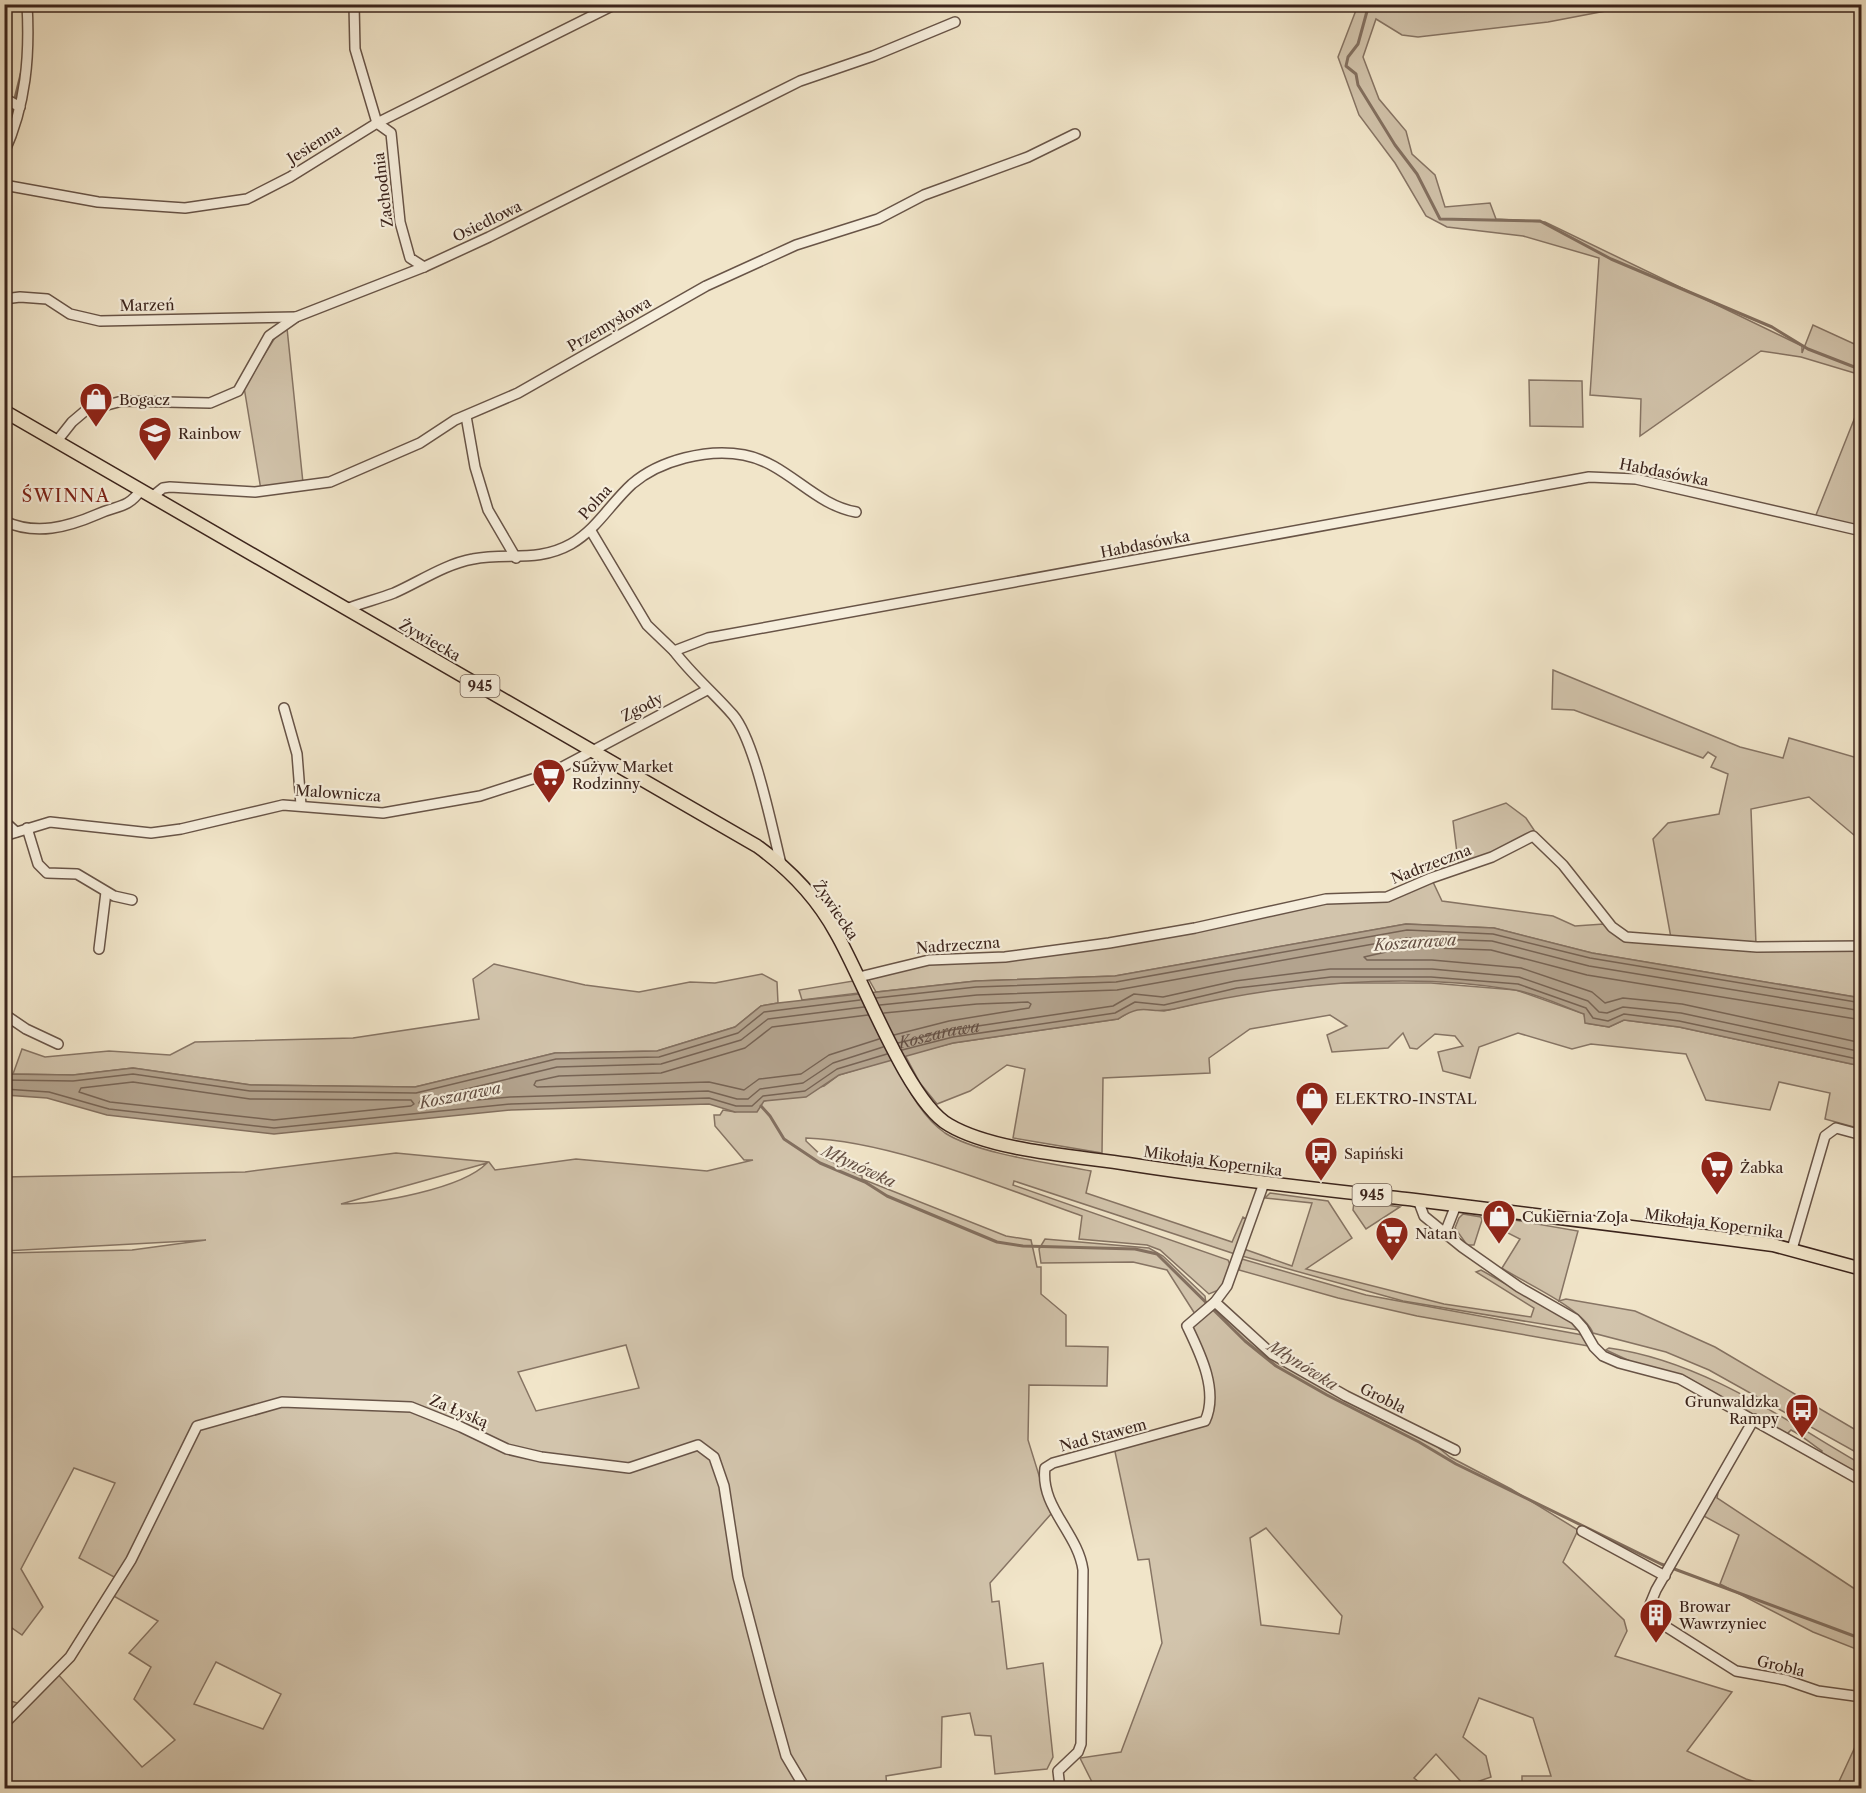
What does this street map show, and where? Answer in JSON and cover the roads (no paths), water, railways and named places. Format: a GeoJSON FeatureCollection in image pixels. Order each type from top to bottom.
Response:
{"type":"FeatureCollection","features":[{"type":"Feature","properties":{"kind":"main road","name":"Żywiecka"},"geometry":{"type":"LineString","coordinates":[[4,411],[757,846],[782,864],[816,902],[835,931],[859,977]]}},
{"type":"Feature","properties":{"kind":"main road","name":"Mikołaja Kopernika"},"geometry":{"type":"LineString","coordinates":[[859,977],[908,1075],[927,1105],[948,1124],[978,1137],[1024,1148],[1173,1172],[1418,1200],[1792,1249],[1862,1269]]}},
{"type":"Feature","properties":{"kind":"street"},"geometry":{"type":"LineString","coordinates":[[4,153],[20,107],[29,65],[27,4]]}},
{"type":"Feature","properties":{"kind":"street","name":"Zachodnia"},"geometry":{"type":"LineString","coordinates":[[354,4],[352,33],[355,49],[377,123],[391,134],[400,222],[410,258],[424,267]]}},
{"type":"Feature","properties":{"kind":"street","name":"Jesienna"},"geometry":{"type":"LineString","coordinates":[[4,185],[125,205],[203,208],[248,199],[290,177],[377,123],[616,4]]}},
{"type":"Feature","properties":{"kind":"street","name":"Osiedlowa"},"geometry":{"type":"LineString","coordinates":[[57,441],[72,422],[94,408],[122,401],[210,403],[238,392],[269,336],[296,317],[424,267],[489,237],[800,81],[873,56],[955,22]]}},
{"type":"Feature","properties":{"kind":"street"},"geometry":{"type":"LineString","coordinates":[[4,98],[20,107]]}},
{"type":"Feature","properties":{"kind":"street","name":"Przemysłowa"},"geometry":{"type":"LineString","coordinates":[[4,520],[16,526],[38,529],[75,525],[98,514],[123,507],[147,493],[163,488],[182,486],[255,492],[330,482],[420,443],[466,416],[518,393],[705,285],[796,245],[878,219],[924,195],[1028,157],[1075,134]]}},
{"type":"Feature","properties":{"kind":"street","name":"Marzeń"},"geometry":{"type":"LineString","coordinates":[[4,299],[20,297],[47,299],[70,314],[100,321],[296,317]]}},
{"type":"Feature","properties":{"kind":"street"},"geometry":{"type":"LineString","coordinates":[[466,416],[475,467],[488,510],[516,558]]}},
{"type":"Feature","properties":{"kind":"street","name":"Polna"},"geometry":{"type":"LineString","coordinates":[[346,609],[392,594],[473,559],[516,558],[543,554],[569,545],[591,531],[633,484],[657,468],[690,457],[723,453],[745,455],[784,471],[829,503],[856,512]]}},
{"type":"Feature","properties":{"kind":"street","name":"Habdasówka"},"geometry":{"type":"LineString","coordinates":[[674,651],[708,638],[1588,477],[1636,479],[1862,531]]}},
{"type":"Feature","properties":{"kind":"street"},"geometry":{"type":"LineString","coordinates":[[591,531],[647,626],[674,651],[707,690],[735,717],[750,750],[782,864]]}},
{"type":"Feature","properties":{"kind":"street","name":"Zgody"},"geometry":{"type":"LineString","coordinates":[[591,750],[707,690]]}},
{"type":"Feature","properties":{"kind":"street"},"geometry":{"type":"LineString","coordinates":[[284,708],[297,754],[301,805]]}},
{"type":"Feature","properties":{"kind":"street","name":"Malownicza"},"geometry":{"type":"LineString","coordinates":[[4,836],[50,822],[151,833],[181,830],[283,804],[383,813],[480,796],[551,773],[591,750]]}},
{"type":"Feature","properties":{"kind":"street"},"geometry":{"type":"LineString","coordinates":[[4,821],[16,832]]}},
{"type":"Feature","properties":{"kind":"street"},"geometry":{"type":"LineString","coordinates":[[27,828],[38,864],[47,873],[77,874],[106,892],[132,900]]}},
{"type":"Feature","properties":{"kind":"street","name":"Nadrzeczna"},"geometry":{"type":"LineString","coordinates":[[859,977],[929,960],[1005,957],[1109,943],[1195,928],[1326,899],[1388,897],[1431,878],[1492,857],[1533,836],[1563,865],[1612,927],[1626,937],[1757,947],[1862,946]]}},
{"type":"Feature","properties":{"kind":"street"},"geometry":{"type":"LineString","coordinates":[[99,949],[106,892]]}},
{"type":"Feature","properties":{"kind":"street"},"geometry":{"type":"LineString","coordinates":[[4,1014],[26,1029],[58,1044]]}},
{"type":"Feature","properties":{"kind":"street"},"geometry":{"type":"LineString","coordinates":[[1792,1249],[1825,1136],[1836,1128],[1862,1135]]}},
{"type":"Feature","properties":{"kind":"street","name":"Nad Stawem"},"geometry":{"type":"LineString","coordinates":[[1060,1788],[1058,1771],[1078,1752],[1081,1744],[1083,1570],[1077,1546],[1059,1521],[1052,1504],[1044,1479],[1045,1468],[1053,1463],[1205,1421],[1210,1407],[1205,1369],[1187,1326],[1215,1302],[1227,1286],[1264,1183]]}},
{"type":"Feature","properties":{"kind":"street"},"geometry":{"type":"LineString","coordinates":[[1418,1200],[1424,1216],[1445,1233],[1519,1287],[1575,1319],[1603,1356],[1619,1363],[1680,1379],[1862,1481]]}},
{"type":"Feature","properties":{"kind":"street"},"geometry":{"type":"LineString","coordinates":[[1445,1233],[1456,1205]]}},
{"type":"Feature","properties":{"kind":"street","name":"Grobla"},"geometry":{"type":"LineString","coordinates":[[1215,1302],[1272,1354],[1346,1396],[1455,1450]]}},
{"type":"Feature","properties":{"kind":"street","name":"Za Łyską"},"geometry":{"type":"LineString","coordinates":[[4,1724],[70,1657],[131,1560],[197,1426],[282,1402],[411,1407],[507,1449],[541,1457],[629,1468],[698,1445],[714,1457],[724,1486],[738,1577],[769,1695],[786,1756],[805,1788]]}},
{"type":"Feature","properties":{"kind":"street","name":"Grobla"},"geometry":{"type":"LineString","coordinates":[[1754,1419],[1646,1614],[1727,1665],[1746,1674],[1786,1680],[1818,1691],[1862,1697]]}},
{"type":"Feature","properties":{"kind":"street"},"geometry":{"type":"LineString","coordinates":[[1582,1532],[1665,1576]]}},
{"type":"Feature","properties":{"kind":"water","name":"Koszarawa"},"geometry":{"type":"Polygon","coordinates":[[[1406,924],[1494,928],[1592,953],[1861,998],[1861,1066],[1679,1027],[1624,1020],[1609,1027],[1585,1023],[1584,1014],[1541,997],[1515,990],[1473,984],[1387,981],[1343,983],[1257,993],[1165,1010],[1135,1011],[1118,1019],[953,1043],[839,1075],[806,1097],[764,1101],[757,1112],[735,1112],[709,1104],[511,1110],[274,1134],[107,1115],[47,1098],[5,1095],[5,1074],[73,1075],[133,1068],[251,1085],[415,1087],[555,1053],[657,1051],[735,1027],[761,1006],[778,1003],[976,981],[1115,976],[1406,924]]]}},
{"type":"Feature","properties":{"kind":"waterway"},"geometry":{"type":"LineString","coordinates":[[18,4],[18,10]]}},
{"type":"Feature","properties":{"kind":"waterway"},"geometry":{"type":"LineString","coordinates":[[1369,4],[1358,44],[1348,57],[1346,66],[1356,74],[1358,85],[1395,145],[1417,174],[1440,219],[1540,221],[1611,259],[1772,327],[1808,349],[1862,370]]}},
{"type":"Feature","properties":{"kind":"waterway"},"geometry":{"type":"LineString","coordinates":[[15,98],[21,74]]}},
{"type":"Feature","properties":{"kind":"waterway"},"geometry":{"type":"LineString","coordinates":[[4,137],[13,108]]}},
{"type":"Feature","properties":{"kind":"waterway","name":"Młynówka"},"geometry":{"type":"LineString","coordinates":[[761,1106],[784,1139],[820,1163],[865,1182],[887,1196],[997,1242],[1023,1246],[1135,1249],[1157,1254],[1245,1341],[1276,1366],[1327,1395],[1419,1442],[1456,1464],[1661,1564],[1862,1639]]}},
{"type":"Feature","properties":{"kind":"place","name":"Bogacz"},"geometry":{"type":"Point","coordinates":[96,428]}},
{"type":"Feature","properties":{"kind":"place","name":"Rainbow"},"geometry":{"type":"Point","coordinates":[155,462]}},
{"type":"Feature","properties":{"kind":"place","name":"Sużyw Market Rodzinny"},"geometry":{"type":"Point","coordinates":[549,804]}},
{"type":"Feature","properties":{"kind":"place","name":"ELEKTRO-INSTAL"},"geometry":{"type":"Point","coordinates":[1312,1127]}},
{"type":"Feature","properties":{"kind":"place","name":"Sapiński"},"geometry":{"type":"Point","coordinates":[1321,1182]}},
{"type":"Feature","properties":{"kind":"place","name":"Żabka"},"geometry":{"type":"Point","coordinates":[1717,1196]}},
{"type":"Feature","properties":{"kind":"place","name":"Cukiernia ZoJa"},"geometry":{"type":"Point","coordinates":[1499,1245]}},
{"type":"Feature","properties":{"kind":"place","name":"Natan"},"geometry":{"type":"Point","coordinates":[1392,1262]}},
{"type":"Feature","properties":{"kind":"place","name":"Grunwaldzka Rampy"},"geometry":{"type":"Point","coordinates":[1802,1439]}},
{"type":"Feature","properties":{"kind":"place","name":"Browar Wawrzyniec"},"geometry":{"type":"Point","coordinates":[1656,1644]}},
{"type":"Feature","properties":{"kind":"district","name":"ŚWINNA"},"geometry":{"type":"Point","coordinates":[66,496]}}]}
